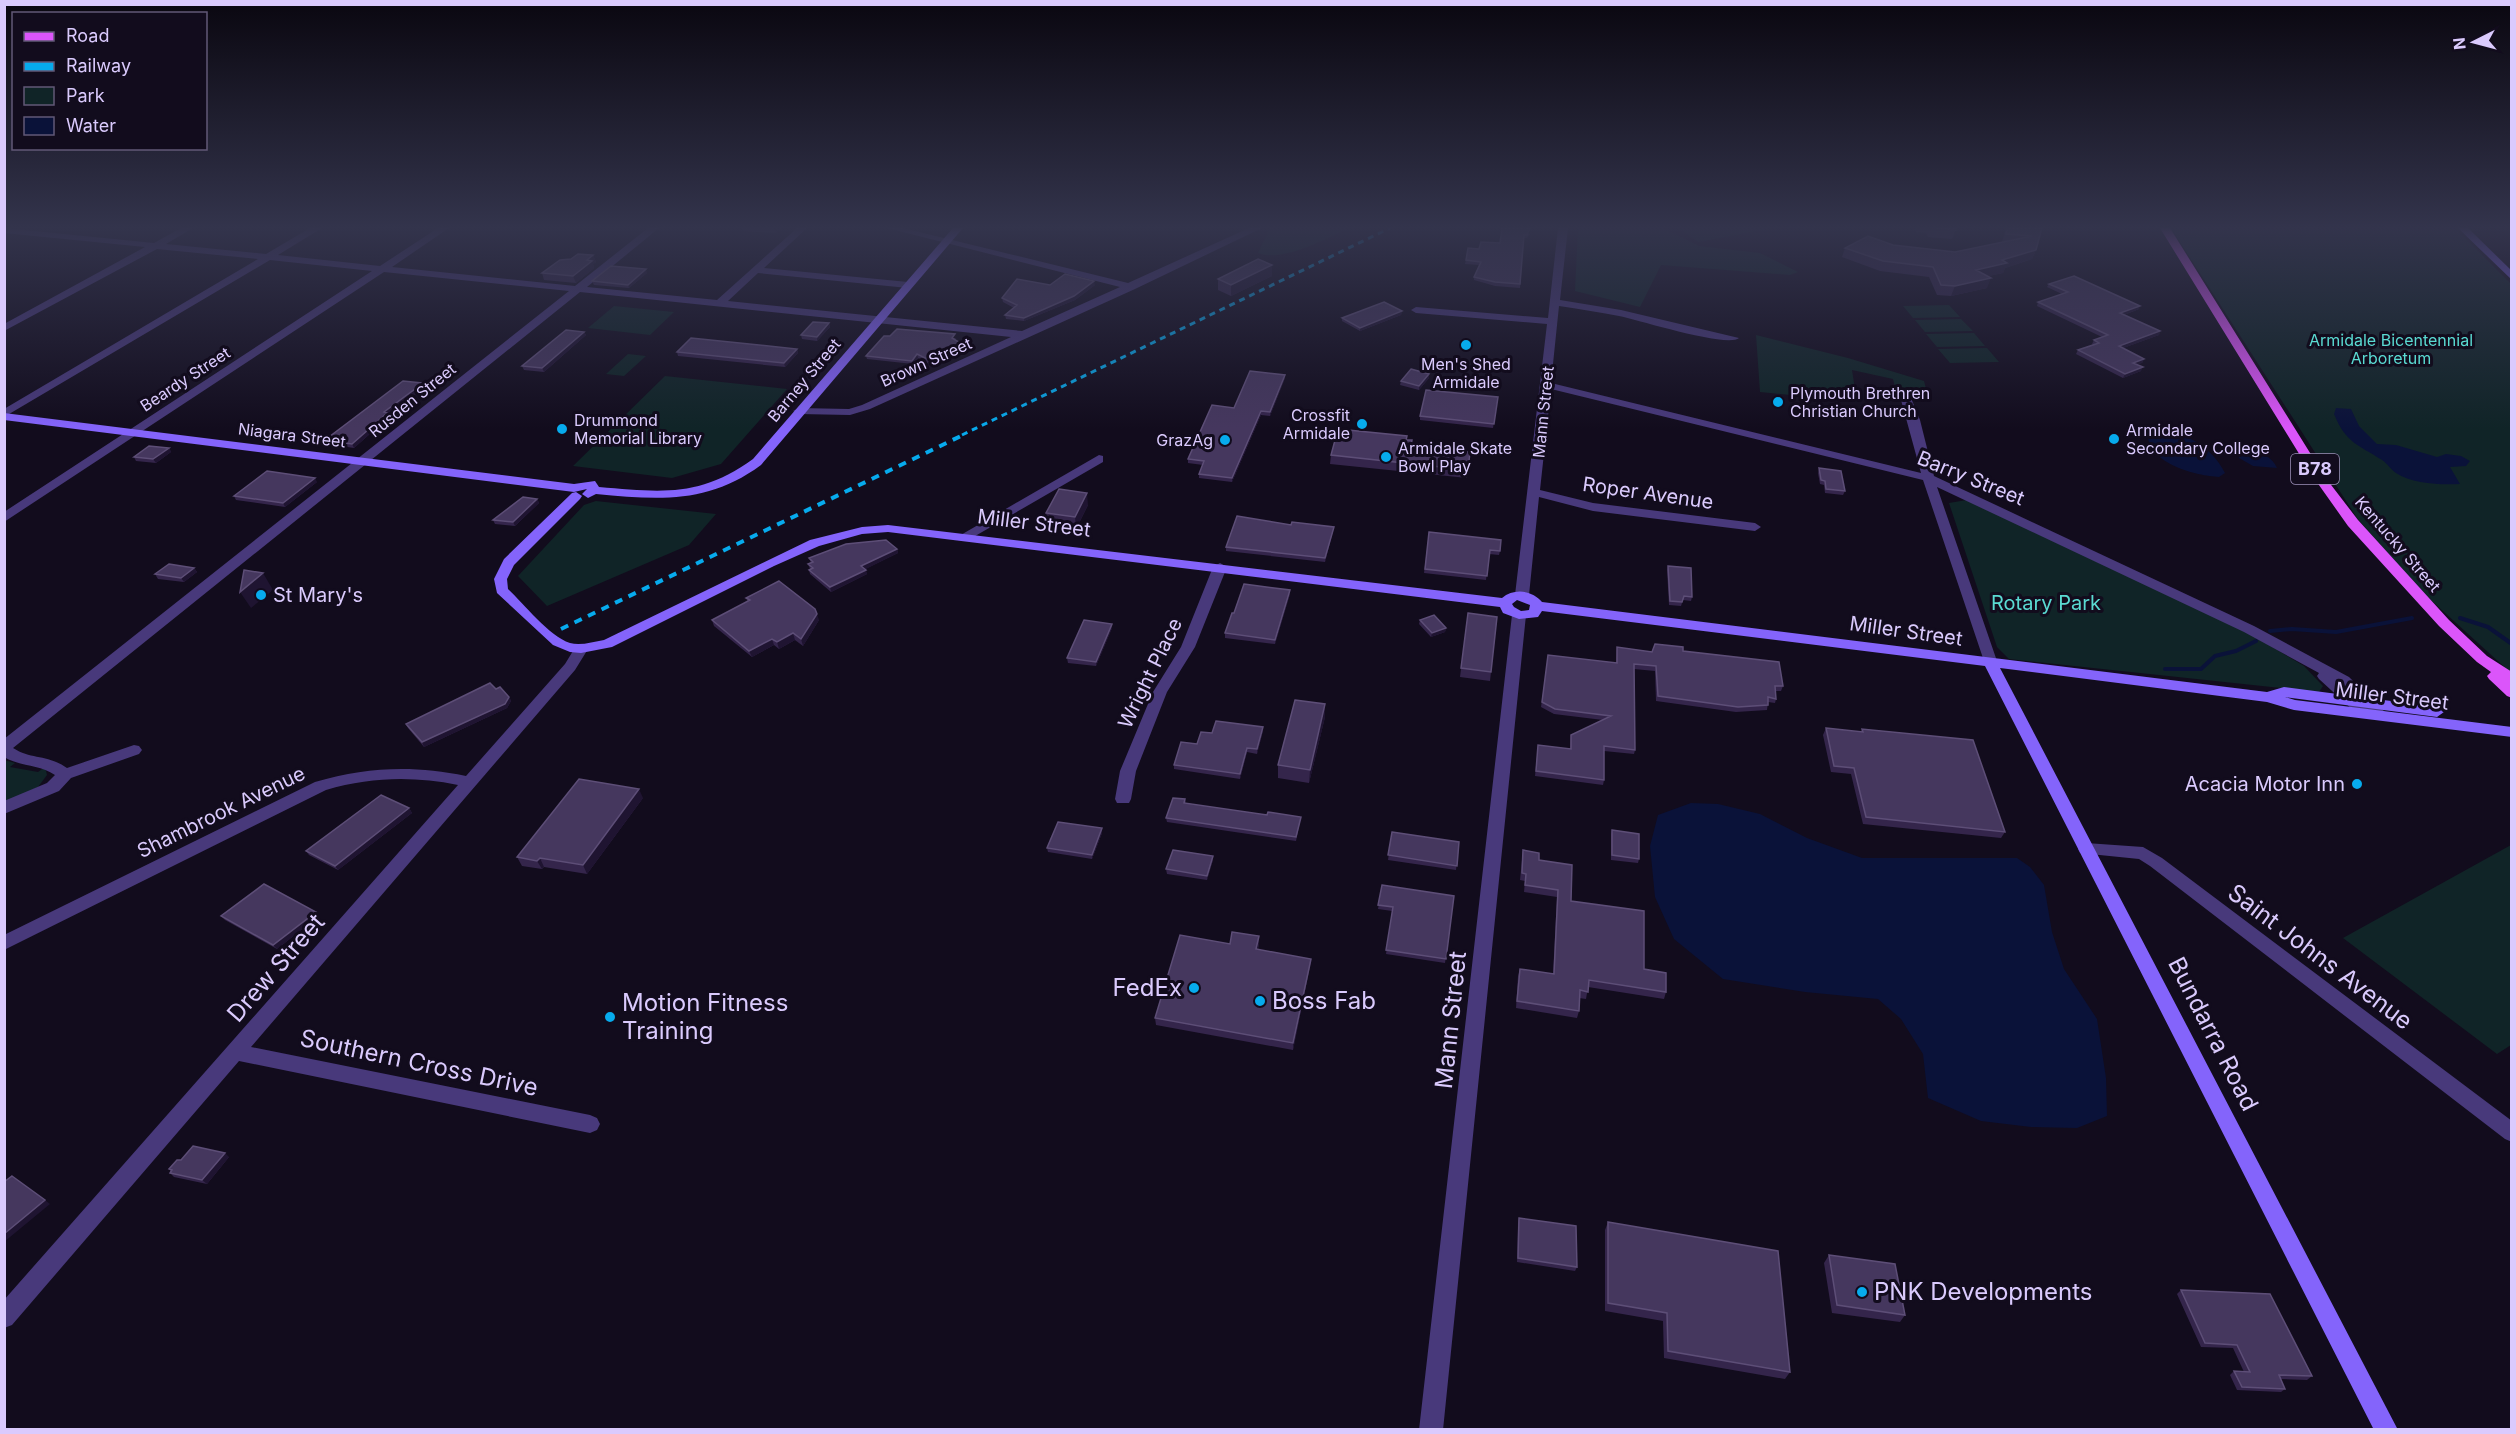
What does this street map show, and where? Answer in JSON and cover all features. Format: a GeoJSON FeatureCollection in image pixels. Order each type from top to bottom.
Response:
{"type":"FeatureCollection","features":[{"type":"Feature","properties":{"kind":"main road","name":"Kentucky Street"},"geometry":{"type":"LineString","coordinates":[[2206,295],[2320,478],[2353,523],[2417,595],[2482,659],[2511,679]]}},
{"type":"Feature","properties":{"kind":"main road","name":"Kentucky Street"},"geometry":{"type":"LineString","coordinates":[[2482,659],[2486,670],[2511,693]]}},
{"type":"Feature","properties":{"kind":"street"},"geometry":{"type":"LineString","coordinates":[[4,328],[65,295]]}},
{"type":"Feature","properties":{"kind":"street"},"geometry":{"type":"LineString","coordinates":[[4,415],[205,295]]}},
{"type":"Feature","properties":{"kind":"street","name":"Beardy Street"},"geometry":{"type":"LineString","coordinates":[[4,518],[342,295]]}},
{"type":"Feature","properties":{"kind":"street","name":"Rusden Street"},"geometry":{"type":"LineString","coordinates":[[4,748],[570,295]]}},
{"type":"Feature","properties":{"kind":"street"},"geometry":{"type":"LineString","coordinates":[[623,295],[1026,335]]}},
{"type":"Feature","properties":{"kind":"street"},"geometry":{"type":"LineString","coordinates":[[718,305],[729,295]]}},
{"type":"Feature","properties":{"kind":"street","name":"Barney Street"},"geometry":{"type":"LineString","coordinates":[[715,488],[739,477],[757,462],[899,295]]}},
{"type":"Feature","properties":{"kind":"street","name":"Brown Street"},"geometry":{"type":"LineString","coordinates":[[799,411],[839,413],[866,407],[1112,295]]}},
{"type":"Feature","properties":{"kind":"street","name":"Mann Street"},"geometry":{"type":"LineString","coordinates":[[1522,595],[1536,493],[1555,295]]}},
{"type":"Feature","properties":{"kind":"street"},"geometry":{"type":"LineString","coordinates":[[1554,302],[1621,313],[1704,334],[1734,338]]}},
{"type":"Feature","properties":{"kind":"street"},"geometry":{"type":"LineString","coordinates":[[1416,310],[1552,321]]}},
{"type":"Feature","properties":{"kind":"street","name":"Barry Street"},"geometry":{"type":"LineString","coordinates":[[1546,385],[1928,478],[2249,629],[2344,680],[2367,709]]}},
{"type":"Feature","properties":{"kind":"street"},"geometry":{"type":"LineString","coordinates":[[1907,400],[1917,423],[1928,478],[1958,559],[1991,664]]}},
{"type":"Feature","properties":{"kind":"street","name":"Niagara Street"},"geometry":{"type":"LineString","coordinates":[[4,415],[363,460],[586,495],[594,490],[678,495],[715,488]]}},
{"type":"Feature","properties":{"kind":"street"},"geometry":{"type":"LineString","coordinates":[[965,536],[1099,459]]}},
{"type":"Feature","properties":{"kind":"street"},"geometry":{"type":"LineString","coordinates":[[575,492],[509,562],[501,574],[500,582],[502,590],[554,637],[564,645],[581,649]]}},
{"type":"Feature","properties":{"kind":"street","name":"Roper Avenue"},"geometry":{"type":"LineString","coordinates":[[1536,493],[1593,507],[1755,527]]}},
{"type":"Feature","properties":{"kind":"street","name":"Miller Street"},"geometry":{"type":"LineString","coordinates":[[581,649],[607,644],[798,549],[834,535],[855,530],[897,528],[1505,603]]}},
{"type":"Feature","properties":{"kind":"street","name":"Wright Place"},"geometry":{"type":"LineString","coordinates":[[1123,799],[1128,771],[1160,692],[1188,647],[1220,567]]}},
{"type":"Feature","properties":{"kind":"street"},"geometry":{"type":"LineString","coordinates":[[1522,595],[1533,599],[1538,606],[1533,614],[1519,615],[1508,610],[1505,603],[1511,597],[1522,595]]}},
{"type":"Feature","properties":{"kind":"street","name":"Miller Street"},"geometry":{"type":"LineString","coordinates":[[1538,606],[2268,697],[2294,705],[2511,722]]}},
{"type":"Feature","properties":{"kind":"street","name":"Mann Street"},"geometry":{"type":"LineString","coordinates":[[1431,1430],[1519,615]]}},
{"type":"Feature","properties":{"kind":"street","name":"Drew Street"},"geometry":{"type":"LineString","coordinates":[[4,1317],[570,667],[581,649]]}},
{"type":"Feature","properties":{"kind":"street","name":"Bundarra Road"},"geometry":{"type":"LineString","coordinates":[[1991,664],[2386,1430]]}},
{"type":"Feature","properties":{"kind":"street","name":"Barry Street"},"geometry":{"type":"LineString","coordinates":[[2320,669],[2325,678],[2352,701]]}},
{"type":"Feature","properties":{"kind":"street","name":"Miller Street"},"geometry":{"type":"LineString","coordinates":[[2268,697],[2284,692],[2352,701],[2380,716],[2511,732]]}},
{"type":"Feature","properties":{"kind":"street"},"geometry":{"type":"LineString","coordinates":[[2480,728],[2511,739]]}},
{"type":"Feature","properties":{"kind":"street"},"geometry":{"type":"LineString","coordinates":[[4,748],[21,760],[50,764],[65,774]]}},
{"type":"Feature","properties":{"kind":"street"},"geometry":{"type":"LineString","coordinates":[[4,808],[53,787],[65,774],[134,750]]}},
{"type":"Feature","properties":{"kind":"street","name":"Shambrook Avenue"},"geometry":{"type":"LineString","coordinates":[[4,943],[321,786],[356,775],[406,771],[470,782]]}},
{"type":"Feature","properties":{"kind":"street","name":"Saint Johns Avenue"},"geometry":{"type":"LineString","coordinates":[[2086,849],[2143,853],[2511,1133]]}},
{"type":"Feature","properties":{"kind":"street","name":"Southern Cross Drive"},"geometry":{"type":"LineString","coordinates":[[237,1052],[590,1124]]}},
{"type":"Feature","properties":{"kind":"green space"},"geometry":{"type":"Polygon","coordinates":[[[1591,295],[1646,295],[1640,307],[1591,295]]]}},
{"type":"Feature","properties":{"kind":"green space","name":"Armidale Bicentennial Arboretum"},"geometry":{"type":"Polygon","coordinates":[[[2214,295],[2511,295],[2511,673],[2422,592],[2357,518],[2214,295]]]}},
{"type":"Feature","properties":{"kind":"green space"},"geometry":{"type":"Polygon","coordinates":[[[1949,305],[1960,317],[1913,318],[1903,306],[1949,305]]]}},
{"type":"Feature","properties":{"kind":"green space"},"geometry":{"type":"Polygon","coordinates":[[[614,306],[674,312],[650,335],[588,328],[614,306]]]}},
{"type":"Feature","properties":{"kind":"green space"},"geometry":{"type":"Polygon","coordinates":[[[1961,319],[1973,331],[1925,332],[1915,320],[1961,319]]]}},
{"type":"Feature","properties":{"kind":"green space"},"geometry":{"type":"Polygon","coordinates":[[[1974,333],[1985,346],[1937,347],[1926,334],[1974,333]]]}},
{"type":"Feature","properties":{"kind":"green space"},"geometry":{"type":"Polygon","coordinates":[[[1756,335],[1848,358],[1924,381],[1929,400],[1897,395],[1893,379],[1852,370],[1857,402],[1760,392],[1756,335]]]}},
{"type":"Feature","properties":{"kind":"green space"},"geometry":{"type":"Polygon","coordinates":[[[1987,348],[1999,362],[1950,363],[1938,349],[1987,348]]]}},
{"type":"Feature","properties":{"kind":"green space"},"geometry":{"type":"Polygon","coordinates":[[[628,354],[646,356],[624,376],[606,374],[628,354]]]}},
{"type":"Feature","properties":{"kind":"green space"},"geometry":{"type":"Polygon","coordinates":[[[665,376],[787,389],[721,464],[672,478],[573,466],[665,376]]]}},
{"type":"Feature","properties":{"kind":"green space","name":"Rotary Park"},"geometry":{"type":"Polygon","coordinates":[[[1967,500],[2244,630],[2304,666],[2323,686],[2319,692],[2009,659],[1997,647],[1949,503],[1967,500]]]}},
{"type":"Feature","properties":{"kind":"green space"},"geometry":{"type":"Polygon","coordinates":[[[596,501],[716,514],[689,545],[547,606],[518,576],[584,505],[596,501]]]}},
{"type":"Feature","properties":{"kind":"green space"},"geometry":{"type":"Polygon","coordinates":[[[4,760],[15,763],[10,767],[38,772],[45,767],[47,775],[38,787],[5,803],[4,760]]]}},
{"type":"Feature","properties":{"kind":"green space"},"geometry":{"type":"Polygon","coordinates":[[[2511,845],[2511,1045],[2497,1054],[2343,938],[2511,845]]]}},
{"type":"Feature","properties":{"kind":"water"},"geometry":{"type":"Polygon","coordinates":[[[2336,408],[2351,409],[2359,426],[2377,444],[2396,445],[2437,457],[2446,454],[2461,456],[2470,461],[2466,466],[2450,467],[2460,484],[2418,482],[2396,473],[2348,437],[2338,424],[2334,414],[2336,408]]]}},
{"type":"Feature","properties":{"kind":"water"},"geometry":{"type":"Polygon","coordinates":[[[2157,429],[2187,437],[2196,442],[2212,455],[2225,473],[2219,477],[2198,474],[2163,460],[2149,443],[2148,432],[2157,429]]]}},
{"type":"Feature","properties":{"kind":"water"},"geometry":{"type":"Polygon","coordinates":[[[2247,449],[2263,454],[2272,460],[2277,468],[2253,466],[2239,458],[2238,453],[2247,449]]]}},
{"type":"Feature","properties":{"kind":"water"},"geometry":{"type":"Polygon","coordinates":[[[1691,803],[1718,804],[1760,814],[1807,838],[1862,858],[2017,858],[2030,867],[2044,885],[2052,932],[2064,969],[2097,1019],[2106,1078],[2107,1116],[2077,1128],[2031,1127],[1981,1121],[1928,1098],[1923,1054],[1901,1019],[1878,999],[1805,992],[1723,979],[1674,939],[1655,897],[1650,846],[1658,815],[1691,803]]]}},
{"type":"Feature","properties":{"kind":"building"},"geometry":{"type":"Polygon","coordinates":[[[1004,295],[1075,295],[1024,318],[1005,315],[1017,305],[1002,298],[1004,295]]]}},
{"type":"Feature","properties":{"kind":"building"},"geometry":{"type":"Polygon","coordinates":[[[2059,295],[2116,295],[2140,306],[2120,313],[2160,331],[2119,346],[2144,359],[2133,363],[2143,367],[2125,374],[2078,350],[2099,343],[2094,340],[2108,335],[2038,302],[2059,295]]]}},
{"type":"Feature","properties":{"kind":"building"},"geometry":{"type":"Polygon","coordinates":[[[1384,302],[1402,311],[1360,328],[1342,318],[1384,302]]]}},
{"type":"Feature","properties":{"kind":"building"},"geometry":{"type":"Polygon","coordinates":[[[813,322],[829,323],[817,337],[801,335],[813,322]]]}},
{"type":"Feature","properties":{"kind":"building"},"geometry":{"type":"Polygon","coordinates":[[[897,329],[955,334],[952,338],[965,346],[931,361],[917,354],[912,361],[866,356],[884,336],[890,336],[897,329]]]}},
{"type":"Feature","properties":{"kind":"building"},"geometry":{"type":"Polygon","coordinates":[[[566,330],[584,332],[542,368],[522,366],[566,330]]]}},
{"type":"Feature","properties":{"kind":"building"},"geometry":{"type":"Polygon","coordinates":[[[691,338],[797,349],[784,363],[677,352],[691,338]]]}},
{"type":"Feature","properties":{"kind":"building"},"geometry":{"type":"Polygon","coordinates":[[[1411,369],[1429,374],[1419,386],[1401,381],[1411,369]]]}},
{"type":"Feature","properties":{"kind":"building","name":"GrazAg"},"geometry":{"type":"Polygon","coordinates":[[[1250,371],[1285,375],[1270,412],[1261,411],[1232,478],[1199,474],[1204,461],[1188,459],[1212,405],[1234,408],[1250,371]]]}},
{"type":"Feature","properties":{"kind":"building"},"geometry":{"type":"Polygon","coordinates":[[[403,381],[423,383],[384,412],[387,413],[352,444],[325,440],[403,381]]]}},
{"type":"Feature","properties":{"kind":"building"},"geometry":{"type":"Polygon","coordinates":[[[1426,390],[1498,397],[1494,424],[1420,416],[1426,390]]]}},
{"type":"Feature","properties":{"kind":"building","name":"Armidale Skate Bowl Play"},"geometry":{"type":"Polygon","coordinates":[[[1338,429],[1407,436],[1406,440],[1412,440],[1411,446],[1470,452],[1468,470],[1331,455],[1338,429]]]}},
{"type":"Feature","properties":{"kind":"building"},"geometry":{"type":"Polygon","coordinates":[[[149,446],[169,448],[153,459],[134,457],[149,446]]]}},
{"type":"Feature","properties":{"kind":"building"},"geometry":{"type":"Polygon","coordinates":[[[1819,468],[1841,471],[1845,491],[1826,489],[1825,481],[1821,480],[1819,468]]]}},
{"type":"Feature","properties":{"kind":"building"},"geometry":{"type":"Polygon","coordinates":[[[267,471],[315,478],[283,503],[234,496],[267,471]]]}},
{"type":"Feature","properties":{"kind":"building"},"geometry":{"type":"Polygon","coordinates":[[[1059,489],[1087,493],[1075,517],[1046,513],[1059,489]]]}},
{"type":"Feature","properties":{"kind":"building"},"geometry":{"type":"Polygon","coordinates":[[[523,497],[537,499],[513,522],[493,520],[523,497]]]}},
{"type":"Feature","properties":{"kind":"building"},"geometry":{"type":"Polygon","coordinates":[[[1237,516],[1291,525],[1292,522],[1334,527],[1325,558],[1226,547],[1237,516]]]}},
{"type":"Feature","properties":{"kind":"building"},"geometry":{"type":"Polygon","coordinates":[[[1429,532],[1501,540],[1500,551],[1490,550],[1487,576],[1425,569],[1429,532]]]}},
{"type":"Feature","properties":{"kind":"building"},"geometry":{"type":"Polygon","coordinates":[[[886,540],[897,549],[861,566],[866,570],[830,587],[809,570],[813,568],[808,564],[813,562],[809,558],[846,544],[886,540]]]}},
{"type":"Feature","properties":{"kind":"building"},"geometry":{"type":"Polygon","coordinates":[[[169,564],[194,568],[181,578],[155,574],[169,564]]]}},
{"type":"Feature","properties":{"kind":"building"},"geometry":{"type":"Polygon","coordinates":[[[1668,566],[1691,568],[1692,597],[1684,596],[1682,602],[1670,601],[1668,566]]]}},
{"type":"Feature","properties":{"kind":"building"},"geometry":{"type":"Polygon","coordinates":[[[244,570],[263,573],[240,592],[244,570]]]}},
{"type":"Feature","properties":{"kind":"building"},"geometry":{"type":"Polygon","coordinates":[[[779,581],[815,609],[817,614],[801,639],[793,633],[777,642],[772,639],[749,651],[712,620],[750,600],[746,598],[779,581]]]}},
{"type":"Feature","properties":{"kind":"building"},"geometry":{"type":"Polygon","coordinates":[[[1244,584],[1290,590],[1275,640],[1225,633],[1244,584]]]}},
{"type":"Feature","properties":{"kind":"building"},"geometry":{"type":"Polygon","coordinates":[[[1468,613],[1497,617],[1491,672],[1461,668],[1468,613]]]}},
{"type":"Feature","properties":{"kind":"building"},"geometry":{"type":"Polygon","coordinates":[[[1434,615],[1446,628],[1432,633],[1420,620],[1434,615]]]}},
{"type":"Feature","properties":{"kind":"building"},"geometry":{"type":"Polygon","coordinates":[[[1084,620],[1112,624],[1096,662],[1067,658],[1084,620]]]}},
{"type":"Feature","properties":{"kind":"building"},"geometry":{"type":"Polygon","coordinates":[[[1655,644],[1683,647],[1683,651],[1779,662],[1783,686],[1775,686],[1776,699],[1768,697],[1768,705],[1738,707],[1658,696],[1656,666],[1634,664],[1635,750],[1604,746],[1604,780],[1536,771],[1538,745],[1571,749],[1571,735],[1611,716],[1555,709],[1542,702],[1548,655],[1617,663],[1617,647],[1652,652],[1655,644]]]}},
{"type":"Feature","properties":{"kind":"building"},"geometry":{"type":"Polygon","coordinates":[[[490,683],[496,689],[500,687],[509,697],[505,704],[422,742],[406,724],[490,683]]]}},
{"type":"Feature","properties":{"kind":"building"},"geometry":{"type":"Polygon","coordinates":[[[1295,700],[1325,704],[1310,770],[1278,765],[1295,700]]]}},
{"type":"Feature","properties":{"kind":"building"},"geometry":{"type":"Polygon","coordinates":[[[1216,721],[1263,727],[1257,749],[1247,748],[1240,774],[1174,765],[1181,742],[1197,744],[1201,732],[1212,733],[1216,721]]]}},
{"type":"Feature","properties":{"kind":"building"},"geometry":{"type":"Polygon","coordinates":[[[1826,728],[1863,732],[1862,729],[1973,740],[2005,832],[1866,817],[1854,768],[1834,766],[1826,728]]]}},
{"type":"Feature","properties":{"kind":"building"},"geometry":{"type":"Polygon","coordinates":[[[579,779],[639,789],[583,865],[517,857],[579,779]]]}},
{"type":"Feature","properties":{"kind":"building"},"geometry":{"type":"Polygon","coordinates":[[[381,795],[409,808],[335,866],[306,851],[381,795]]]}},
{"type":"Feature","properties":{"kind":"building"},"geometry":{"type":"Polygon","coordinates":[[[1173,798],[1185,799],[1184,803],[1267,815],[1268,812],[1301,817],[1296,837],[1166,818],[1173,798]]]}},
{"type":"Feature","properties":{"kind":"building"},"geometry":{"type":"Polygon","coordinates":[[[1058,822],[1102,828],[1092,855],[1047,848],[1058,822]]]}},
{"type":"Feature","properties":{"kind":"building"},"geometry":{"type":"Polygon","coordinates":[[[1612,830],[1639,834],[1639,859],[1612,855],[1612,830]]]}},
{"type":"Feature","properties":{"kind":"building"},"geometry":{"type":"Polygon","coordinates":[[[1392,832],[1459,842],[1457,866],[1388,855],[1392,832]]]}},
{"type":"Feature","properties":{"kind":"building"},"geometry":{"type":"Polygon","coordinates":[[[1173,850],[1213,856],[1207,876],[1166,869],[1173,850]]]}},
{"type":"Feature","properties":{"kind":"building"},"geometry":{"type":"Polygon","coordinates":[[[1523,850],[1539,853],[1539,860],[1572,865],[1571,901],[1644,911],[1644,969],[1666,973],[1666,992],[1589,980],[1588,992],[1580,990],[1579,1011],[1517,1001],[1520,969],[1554,974],[1558,890],[1525,885],[1526,874],[1522,873],[1523,850]]]}},
{"type":"Feature","properties":{"kind":"building"},"geometry":{"type":"Polygon","coordinates":[[[264,884],[316,912],[273,945],[221,916],[264,884]]]}},
{"type":"Feature","properties":{"kind":"building"},"geometry":{"type":"Polygon","coordinates":[[[1382,885],[1454,896],[1446,959],[1386,950],[1393,907],[1378,905],[1382,885]]]}},
{"type":"Feature","properties":{"kind":"building"},"geometry":{"type":"Polygon","coordinates":[[[1232,932],[1259,936],[1256,949],[1311,959],[1293,1043],[1155,1018],[1180,935],[1230,944],[1232,932]]]}},
{"type":"Feature","properties":{"kind":"building"},"geometry":{"type":"Polygon","coordinates":[[[193,1146],[225,1153],[202,1180],[170,1173],[172,1170],[169,1169],[177,1160],[181,1160],[193,1146]]]}},
{"type":"Feature","properties":{"kind":"building"},"geometry":{"type":"Polygon","coordinates":[[[12,1176],[45,1200],[4,1234],[4,1182],[12,1176]]]}},
{"type":"Feature","properties":{"kind":"building"},"geometry":{"type":"Polygon","coordinates":[[[1519,1218],[1576,1226],[1577,1267],[1518,1258],[1519,1218]]]}},
{"type":"Feature","properties":{"kind":"building"},"geometry":{"type":"Polygon","coordinates":[[[1608,1222],[1778,1251],[1790,1372],[1668,1351],[1667,1313],[1608,1303],[1608,1222]]]}},
{"type":"Feature","properties":{"kind":"building","name":"PNK Developments"},"geometry":{"type":"Polygon","coordinates":[[[1829,1255],[1895,1264],[1905,1315],[1837,1305],[1829,1255]]]}},
{"type":"Feature","properties":{"kind":"building"},"geometry":{"type":"Polygon","coordinates":[[[2181,1290],[2270,1294],[2312,1376],[2279,1375],[2285,1389],[2242,1387],[2234,1371],[2250,1372],[2237,1345],[2205,1343],[2181,1290]]]}},
{"type":"Feature","properties":{"kind":"waterway"},"geometry":{"type":"LineString","coordinates":[[2270,631],[2292,629],[2336,632],[2412,618]]}},
{"type":"Feature","properties":{"kind":"waterway"},"geometry":{"type":"LineString","coordinates":[[2460,618],[2488,627],[2512,644]]}},
{"type":"Feature","properties":{"kind":"waterway"},"geometry":{"type":"LineString","coordinates":[[2165,669],[2201,669],[2215,656],[2236,651],[2256,641]]}},
{"type":"Feature","properties":{"kind":"railway"},"geometry":{"type":"LineString","coordinates":[[962,435],[1252,295]]}},
{"type":"Feature","properties":{"kind":"railway"},"geometry":{"type":"LineString","coordinates":[[561,629],[965,434]]}},
{"type":"Feature","properties":{"kind":"place","name":"Men's Shed Armidale"},"geometry":{"type":"Point","coordinates":[1466,345]}},
{"type":"Feature","properties":{"kind":"place","name":"Plymouth Brethren Christian Church"},"geometry":{"type":"Point","coordinates":[1778,402]}},
{"type":"Feature","properties":{"kind":"place","name":"Crossfit Armidale"},"geometry":{"type":"Point","coordinates":[1362,424]}},
{"type":"Feature","properties":{"kind":"place","name":"Drummond Memorial Library"},"geometry":{"type":"Point","coordinates":[562,429]}},
{"type":"Feature","properties":{"kind":"place","name":"Armidale Secondary College"},"geometry":{"type":"Point","coordinates":[2114,439]}},
{"type":"Feature","properties":{"kind":"place","name":"GrazAg"},"geometry":{"type":"Point","coordinates":[1225,440]}},
{"type":"Feature","properties":{"kind":"place","name":"Armidale Skate Bowl Play"},"geometry":{"type":"Point","coordinates":[1386,457]}},
{"type":"Feature","properties":{"kind":"place","name":"St Mary's"},"geometry":{"type":"Point","coordinates":[261,595]}},
{"type":"Feature","properties":{"kind":"place","name":"Acacia Motor Inn"},"geometry":{"type":"Point","coordinates":[2357,784]}},
{"type":"Feature","properties":{"kind":"place","name":"FedEx"},"geometry":{"type":"Point","coordinates":[1194,988]}},
{"type":"Feature","properties":{"kind":"place","name":"Boss Fab"},"geometry":{"type":"Point","coordinates":[1260,1001]}},
{"type":"Feature","properties":{"kind":"place","name":"Motion Fitness Training"},"geometry":{"type":"Point","coordinates":[610,1017]}},
{"type":"Feature","properties":{"kind":"place","name":"PNK Developments"},"geometry":{"type":"Point","coordinates":[1862,1292]}}]}
